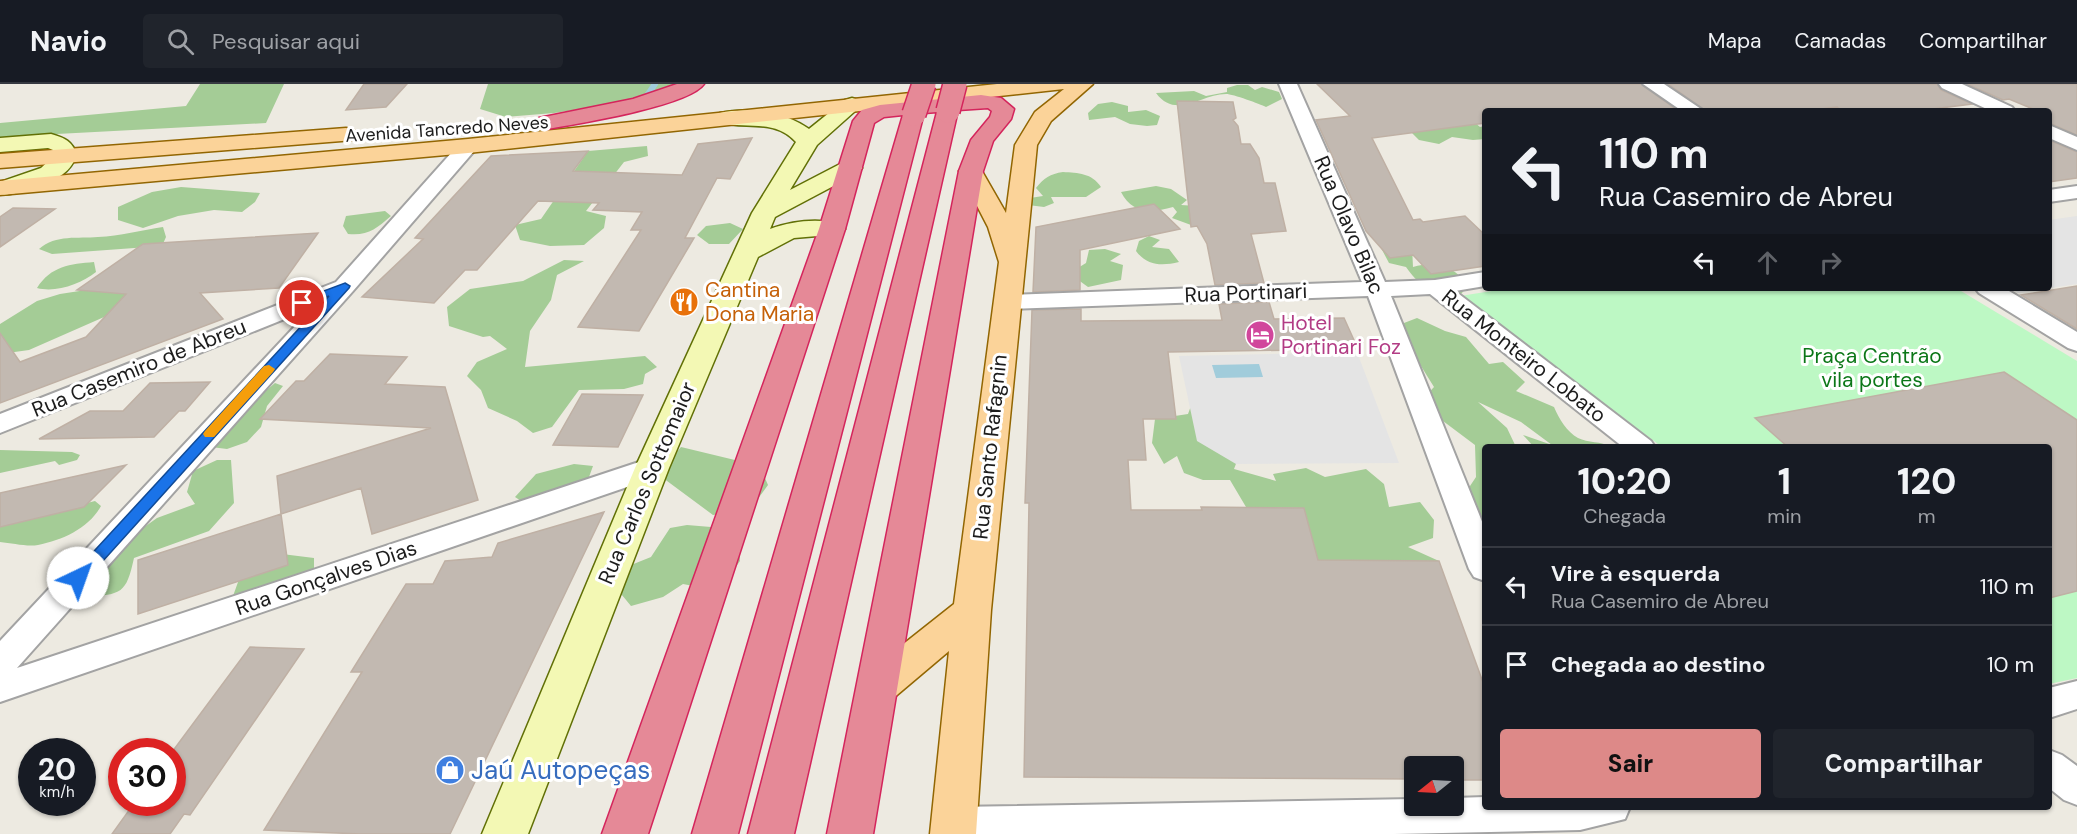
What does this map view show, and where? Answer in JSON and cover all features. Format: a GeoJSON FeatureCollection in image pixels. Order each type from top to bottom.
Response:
{"type":"FeatureCollection","features":[{"type":"Feature","properties":{"kind":"highway"},"geometry":{"type":"LineString","coordinates":[[547,123],[628,107],[677,92],[694,84]]}},
{"type":"Feature","properties":{"kind":"highway"},"geometry":{"type":"LineString","coordinates":[[715,834],[924,84]]}},
{"type":"Feature","properties":{"kind":"highway"},"geometry":{"type":"LineString","coordinates":[[771,834],[951,98]]}},
{"type":"Feature","properties":{"kind":"highway"},"geometry":{"type":"LineString","coordinates":[[625,834],[832,229],[864,122],[870,115],[880,111],[981,101],[994,102],[1003,109],[1000,119],[982,140],[971,171],[850,834]]}},
{"type":"Feature","properties":{"kind":"main road","name":"Avenida Tancredo Neves"},"geometry":{"type":"LineString","coordinates":[[0,161],[59,148],[187,145],[547,123],[894,84]]}},
{"type":"Feature","properties":{"kind":"main road","name":"Avenida Tancredo Neves"},"geometry":{"type":"LineString","coordinates":[[2,188],[468,146],[852,104],[1061,84]]}},
{"type":"Feature","properties":{"kind":"main road","name":"Rua Santo Rafagnin"},"geometry":{"type":"LineString","coordinates":[[953,829],[972,610],[1026,145],[1043,117],[1083,84]]}},
{"type":"Feature","properties":{"kind":"main road"},"geometry":{"type":"LineString","coordinates":[[59,148],[283,128],[322,128],[370,133]]}},
{"type":"Feature","properties":{"kind":"main road"},"geometry":{"type":"LineString","coordinates":[[159,174],[150,167],[151,162],[164,152],[187,145]]}},
{"type":"Feature","properties":{"kind":"main road"},"geometry":{"type":"LineString","coordinates":[[971,171],[1001,227],[1011,265]]}},
{"type":"Feature","properties":{"kind":"main road"},"geometry":{"type":"LineString","coordinates":[[877,688],[972,610]]}},
{"type":"Feature","properties":{"kind":"street","name":"Rua Olavo Bilac"},"geometry":{"type":"LineString","coordinates":[[1288,84],[1377,289],[1482,560]]}},
{"type":"Feature","properties":{"kind":"street"},"geometry":{"type":"LineString","coordinates":[[1652,84],[1690,108]]}},
{"type":"Feature","properties":{"kind":"street"},"geometry":{"type":"LineString","coordinates":[[1948,84],[2000,108]]}},
{"type":"Feature","properties":{"kind":"street","name":"Rua Carlos Sottomaior"},"geometry":{"type":"LineString","coordinates":[[506,834],[652,468],[764,213],[808,141],[852,104]]}},
{"type":"Feature","properties":{"kind":"street"},"geometry":{"type":"LineString","coordinates":[[725,118],[759,119],[789,124],[799,130],[808,141]]}},
{"type":"Feature","properties":{"kind":"street"},"geometry":{"type":"LineString","coordinates":[[2052,132],[2077,144]]}},
{"type":"Feature","properties":{"kind":"street"},"geometry":{"type":"LineString","coordinates":[[0,145],[59,148],[62,163],[49,172],[2,188]]}},
{"type":"Feature","properties":{"kind":"street"},"geometry":{"type":"LineString","coordinates":[[0,664],[345,286],[468,146]]}},
{"type":"Feature","properties":{"kind":"street"},"geometry":{"type":"LineString","coordinates":[[764,213],[850,168]]}},
{"type":"Feature","properties":{"kind":"street"},"geometry":{"type":"LineString","coordinates":[[2052,196],[2077,192]]}},
{"type":"Feature","properties":{"kind":"street"},"geometry":{"type":"LineString","coordinates":[[746,253],[771,236],[787,229],[808,227],[832,229]]}},
{"type":"Feature","properties":{"kind":"street","name":"Rua Portinari"},"geometry":{"type":"LineString","coordinates":[[1006,302],[1435,287],[1482,279]]}},
{"type":"Feature","properties":{"kind":"street","name":"Rua Casemiro de Abreu"},"geometry":{"type":"LineString","coordinates":[[0,424],[345,286]]}},
{"type":"Feature","properties":{"kind":"street","name":"Rua Monteiro Lobato"},"geometry":{"type":"LineString","coordinates":[[1435,287],[1637,444]]}},
{"type":"Feature","properties":{"kind":"street"},"geometry":{"type":"LineString","coordinates":[[1992,291],[2077,343]]}},
{"type":"Feature","properties":{"kind":"street","name":"Rua Gonçalves Dias"},"geometry":{"type":"LineString","coordinates":[[0,688],[652,468]]}},
{"type":"Feature","properties":{"kind":"street"},"geometry":{"type":"LineString","coordinates":[[2052,702],[2077,695]]}},
{"type":"Feature","properties":{"kind":"street"},"geometry":{"type":"LineString","coordinates":[[2052,768],[2077,788]]}},
{"type":"Feature","properties":{"kind":"street"},"geometry":{"type":"LineString","coordinates":[[953,829],[1589,815]]}},
{"type":"Feature","properties":{"kind":"green space"},"geometry":{"type":"Polygon","coordinates":[[[200,84],[284,84],[266,123],[0,137],[0,123],[186,106],[200,84]]]}},
{"type":"Feature","properties":{"kind":"green space"},"geometry":{"type":"Polygon","coordinates":[[[488,84],[682,84],[627,102],[554,113],[506,117],[480,109],[488,84]]]}},
{"type":"Feature","properties":{"kind":"green space"},"geometry":{"type":"Polygon","coordinates":[[[1248,85],[1255,90],[1262,87],[1279,92],[1282,99],[1266,107],[1226,94],[1189,104],[1172,105],[1156,93],[1194,91],[1206,96],[1227,92],[1227,88],[1248,85]]]}},
{"type":"Feature","properties":{"kind":"green space"},"geometry":{"type":"Polygon","coordinates":[[[1112,102],[1128,106],[1128,112],[1146,110],[1160,116],[1157,125],[1130,124],[1115,117],[1089,120],[1088,113],[1098,104],[1112,102]]]}},
{"type":"Feature","properties":{"kind":"green space"},"geometry":{"type":"Polygon","coordinates":[[[1473,121],[1482,127],[1482,139],[1452,137],[1439,144],[1419,140],[1412,133],[1473,121]]]}},
{"type":"Feature","properties":{"kind":"green space"},"geometry":{"type":"Polygon","coordinates":[[[647,146],[648,156],[624,162],[586,211],[606,216],[604,228],[584,245],[550,246],[520,240],[515,225],[541,219],[588,151],[647,146]]]}},
{"type":"Feature","properties":{"kind":"green space"},"geometry":{"type":"Polygon","coordinates":[[[1063,172],[1089,176],[1101,187],[1086,197],[1051,197],[1054,203],[1044,207],[1028,205],[1030,198],[1043,196],[1036,188],[1042,182],[1051,175],[1063,172]]]}},
{"type":"Feature","properties":{"kind":"green space"},"geometry":{"type":"Polygon","coordinates":[[[1156,186],[1171,189],[1187,200],[1181,205],[1197,206],[1191,225],[1172,218],[1177,212],[1173,207],[1150,211],[1136,208],[1125,199],[1121,192],[1156,186]]]}},
{"type":"Feature","properties":{"kind":"green space"},"geometry":{"type":"Polygon","coordinates":[[[181,187],[260,193],[255,202],[242,212],[214,210],[178,216],[143,228],[118,220],[118,207],[152,192],[181,187]]]}},
{"type":"Feature","properties":{"kind":"green space"},"geometry":{"type":"Polygon","coordinates":[[[385,211],[391,216],[366,233],[348,234],[343,226],[346,216],[385,211]]]}},
{"type":"Feature","properties":{"kind":"green space"},"geometry":{"type":"Polygon","coordinates":[[[730,223],[743,229],[729,244],[709,244],[697,235],[706,226],[730,223]]]}},
{"type":"Feature","properties":{"kind":"green space"},"geometry":{"type":"Polygon","coordinates":[[[163,227],[166,237],[162,246],[52,254],[39,249],[60,239],[114,235],[163,227]]]}},
{"type":"Feature","properties":{"kind":"green space"},"geometry":{"type":"Polygon","coordinates":[[[1149,236],[1160,240],[1152,247],[1169,249],[1179,262],[1155,264],[1140,256],[1136,251],[1139,241],[1149,236]]]}},
{"type":"Feature","properties":{"kind":"green space"},"geometry":{"type":"Polygon","coordinates":[[[1380,246],[1412,247],[1413,267],[1429,264],[1444,266],[1463,279],[1468,286],[1461,294],[1429,288],[1418,281],[1406,267],[1389,263],[1380,246]]]}},
{"type":"Feature","properties":{"kind":"green space"},"geometry":{"type":"Polygon","coordinates":[[[1105,249],[1121,254],[1110,261],[1123,265],[1121,280],[1088,287],[1077,279],[1073,271],[1086,263],[1089,250],[1105,249]]]}},
{"type":"Feature","properties":{"kind":"green space"},"geometry":{"type":"Polygon","coordinates":[[[564,260],[584,261],[557,275],[551,300],[530,331],[525,367],[645,356],[657,367],[645,374],[643,384],[624,389],[579,390],[552,427],[533,433],[517,421],[488,408],[481,390],[467,376],[477,362],[507,349],[490,336],[483,337],[449,326],[447,307],[470,289],[523,281],[564,260]]]}},
{"type":"Feature","properties":{"kind":"green space"},"geometry":{"type":"Polygon","coordinates":[[[94,262],[96,272],[76,284],[52,289],[37,288],[48,275],[55,271],[69,265],[94,262]]]}},
{"type":"Feature","properties":{"kind":"green space"},"geometry":{"type":"Polygon","coordinates":[[[125,284],[136,303],[29,350],[0,354],[0,324],[37,301],[60,294],[125,284]]]}},
{"type":"Feature","properties":{"kind":"green space","name":"Praça Centrão vila portes"},"geometry":{"type":"Polygon","coordinates":[[[1492,291],[1961,291],[2077,361],[2077,678],[2052,683],[2052,444],[1658,444],[1460,296],[1492,291]]]}},
{"type":"Feature","properties":{"kind":"green space"},"geometry":{"type":"Polygon","coordinates":[[[1417,318],[1445,331],[1466,337],[1489,364],[1503,362],[1525,382],[1516,391],[1554,407],[1564,425],[1582,440],[1603,444],[1551,444],[1521,422],[1478,402],[1507,428],[1515,444],[1482,444],[1482,527],[1468,489],[1476,477],[1475,445],[1419,403],[1434,387],[1403,337],[1404,323],[1417,318]]]}},
{"type":"Feature","properties":{"kind":"green space"},"geometry":{"type":"Polygon","coordinates":[[[275,383],[283,386],[267,406],[261,427],[247,442],[227,449],[211,447],[242,411],[275,383]]]}},
{"type":"Feature","properties":{"kind":"green space"},"geometry":{"type":"Polygon","coordinates":[[[1195,395],[1242,448],[1234,469],[1276,481],[1273,474],[1306,468],[1325,477],[1366,469],[1384,484],[1389,507],[1420,502],[1434,520],[1433,538],[1408,547],[1439,561],[1218,560],[1310,530],[1304,508],[1246,507],[1230,480],[1203,480],[1184,473],[1177,456],[1164,464],[1152,443],[1155,419],[1188,414],[1195,395]]]}},
{"type":"Feature","properties":{"kind":"green space"},"geometry":{"type":"Polygon","coordinates":[[[1523,435],[1549,444],[1531,444],[1523,435]]]}},
{"type":"Feature","properties":{"kind":"green space"},"geometry":{"type":"Polygon","coordinates":[[[681,447],[739,461],[762,471],[768,485],[749,511],[713,515],[663,478],[668,462],[681,447]]]}},
{"type":"Feature","properties":{"kind":"green space"},"geometry":{"type":"Polygon","coordinates":[[[0,450],[72,452],[80,455],[77,460],[59,465],[55,461],[0,473],[0,450]]]}},
{"type":"Feature","properties":{"kind":"green space"},"geometry":{"type":"Polygon","coordinates":[[[217,460],[231,460],[234,503],[209,531],[134,558],[128,579],[120,590],[108,595],[86,597],[122,543],[157,518],[195,504],[187,492],[193,471],[217,460]]]}},
{"type":"Feature","properties":{"kind":"green space"},"geometry":{"type":"Polygon","coordinates":[[[574,464],[593,466],[581,499],[544,516],[515,497],[536,474],[574,464]]]}},
{"type":"Feature","properties":{"kind":"green space"},"geometry":{"type":"Polygon","coordinates":[[[95,501],[101,506],[96,514],[82,527],[66,536],[34,545],[0,542],[0,525],[95,501]]]}},
{"type":"Feature","properties":{"kind":"green space"},"geometry":{"type":"Polygon","coordinates":[[[687,525],[711,527],[739,537],[740,561],[719,591],[683,584],[663,597],[631,606],[617,589],[626,567],[651,557],[670,528],[687,525]]]}},
{"type":"Feature","properties":{"kind":"green space"},"geometry":{"type":"Polygon","coordinates":[[[274,553],[314,558],[314,575],[252,612],[233,596],[242,571],[274,553]]]}},
{"type":"Feature","properties":{"kind":"shaded area"},"geometry":{"type":"Polygon","coordinates":[[[2077,216],[2077,284],[2052,288],[2052,220],[2077,216]]]}},
{"type":"Feature","properties":{"kind":"shaded area"},"geometry":{"type":"Polygon","coordinates":[[[1357,352],[1399,463],[1236,464],[1197,441],[1179,356],[1357,352]]]}},
{"type":"Feature","properties":{"kind":"water"},"geometry":{"type":"Polygon","coordinates":[[[1259,364],[1263,377],[1216,378],[1212,365],[1259,364]]]}},
{"type":"Feature","properties":{"kind":"building"},"geometry":{"type":"Polygon","coordinates":[[[364,84],[407,84],[386,107],[346,110],[364,84]]]}},
{"type":"Feature","properties":{"kind":"building"},"geometry":{"type":"Polygon","coordinates":[[[1317,84],[1641,84],[1674,108],[1482,108],[1482,123],[1372,138],[1413,220],[1420,219],[1423,222],[1465,216],[1482,232],[1482,266],[1431,274],[1413,255],[1390,258],[1366,231],[1316,120],[1350,116],[1317,84]]]}},
{"type":"Feature","properties":{"kind":"building"},"geometry":{"type":"Polygon","coordinates":[[[1668,84],[1937,84],[1941,90],[1972,104],[1941,108],[1702,108],[1668,84]]]}},
{"type":"Feature","properties":{"kind":"building"},"geometry":{"type":"Polygon","coordinates":[[[1967,84],[2077,84],[2077,135],[2052,124],[2052,108],[2031,108],[2009,99],[2003,100],[1967,84]]]}},
{"type":"Feature","properties":{"kind":"building"},"geometry":{"type":"Polygon","coordinates":[[[1177,101],[1233,102],[1236,118],[1233,120],[1238,126],[1241,144],[1250,144],[1259,158],[1264,183],[1275,183],[1286,231],[1251,234],[1264,283],[1215,285],[1207,244],[1197,226],[1191,227],[1177,101]]]}},
{"type":"Feature","properties":{"kind":"building"},"geometry":{"type":"Polygon","coordinates":[[[752,138],[730,179],[717,178],[685,238],[694,238],[639,331],[578,327],[641,230],[631,230],[642,212],[593,210],[599,203],[538,201],[477,270],[465,270],[434,303],[362,297],[423,239],[415,238],[491,156],[588,151],[573,171],[682,175],[698,144],[752,138]]]}},
{"type":"Feature","properties":{"kind":"building"},"geometry":{"type":"Polygon","coordinates":[[[2052,141],[2077,152],[2077,178],[2052,182],[2052,141]]]}},
{"type":"Feature","properties":{"kind":"building"},"geometry":{"type":"Polygon","coordinates":[[[1154,204],[1180,229],[1080,250],[1080,290],[1033,292],[1036,227],[1154,204]]]}},
{"type":"Feature","properties":{"kind":"building"},"geometry":{"type":"Polygon","coordinates":[[[13,208],[55,209],[0,247],[0,217],[13,208]]]}},
{"type":"Feature","properties":{"kind":"building"},"geometry":{"type":"Polygon","coordinates":[[[318,233],[279,288],[200,293],[223,319],[0,403],[0,333],[20,362],[86,337],[126,294],[77,290],[143,244],[318,233]]]}},
{"type":"Feature","properties":{"kind":"building"},"geometry":{"type":"Polygon","coordinates":[[[2077,286],[2077,329],[2021,295],[2077,286]]]}},
{"type":"Feature","properties":{"kind":"building"},"geometry":{"type":"Polygon","coordinates":[[[1269,302],[1274,319],[1344,318],[1358,349],[1168,352],[1176,419],[1143,419],[1146,460],[1128,460],[1131,510],[1202,510],[1201,507],[1304,508],[1318,560],[1439,561],[1482,680],[1482,780],[1464,780],[1464,756],[1404,756],[1404,779],[1024,777],[1029,503],[1025,503],[1032,310],[1081,309],[1081,321],[1222,320],[1219,304],[1269,302]]]}},
{"type":"Feature","properties":{"kind":"building"},"geometry":{"type":"Polygon","coordinates":[[[330,354],[407,357],[385,384],[445,387],[478,500],[372,534],[361,488],[281,514],[277,476],[431,428],[260,419],[296,381],[304,381],[330,354]]]}},
{"type":"Feature","properties":{"kind":"building"},"geometry":{"type":"Polygon","coordinates":[[[2004,372],[2077,420],[2077,591],[2052,597],[2052,444],[1785,444],[1755,418],[2004,372]]]}},
{"type":"Feature","properties":{"kind":"building"},"geometry":{"type":"Polygon","coordinates":[[[210,382],[185,411],[179,411],[154,437],[39,439],[90,411],[123,411],[150,383],[210,382]]]}},
{"type":"Feature","properties":{"kind":"building"},"geometry":{"type":"Polygon","coordinates":[[[582,394],[643,395],[618,447],[553,445],[582,394]]]}},
{"type":"Feature","properties":{"kind":"building"},"geometry":{"type":"Polygon","coordinates":[[[126,465],[84,507],[0,527],[0,493],[126,465]]]}},
{"type":"Feature","properties":{"kind":"building"},"geometry":{"type":"Polygon","coordinates":[[[604,512],[450,834],[361,834],[264,830],[362,672],[351,672],[406,584],[433,584],[445,561],[492,557],[498,543],[604,512]]]}},
{"type":"Feature","properties":{"kind":"building"},"geometry":{"type":"Polygon","coordinates":[[[281,514],[288,565],[138,614],[138,560],[281,514]]]}},
{"type":"Feature","properties":{"kind":"building"},"geometry":{"type":"Polygon","coordinates":[[[250,647],[304,649],[190,815],[186,814],[186,738],[182,738],[250,647]]]}},
{"type":"Feature","properties":{"kind":"building"},"geometry":{"type":"Polygon","coordinates":[[[125,816],[183,816],[170,834],[112,834],[125,816]]]}},
{"type":"Feature","properties":{"kind":"waterway"},"geometry":{"type":"LineString","coordinates":[[646,97],[655,84]]}},
{"type":"Feature","properties":{"kind":"slow traffic"},"geometry":{"type":"LineString","coordinates":[[209,434],[269,369]]}},
{"type":"Feature","properties":{"kind":"place","name":"Cantina Dona Maria"},"geometry":{"type":"Point","coordinates":[684,302]}},
{"type":"Feature","properties":{"kind":"place","name":"Hotel Portinari Foz"},"geometry":{"type":"Point","coordinates":[1260,335]}},
{"type":"Feature","properties":{"kind":"place","name":"Jaú Autopeças"},"geometry":{"type":"Point","coordinates":[450,770]}},
{"type":"Feature","properties":{"kind":"route"},"geometry":{"type":"LineString","coordinates":[[78,578],[345,286],[302,303]]}}]}
